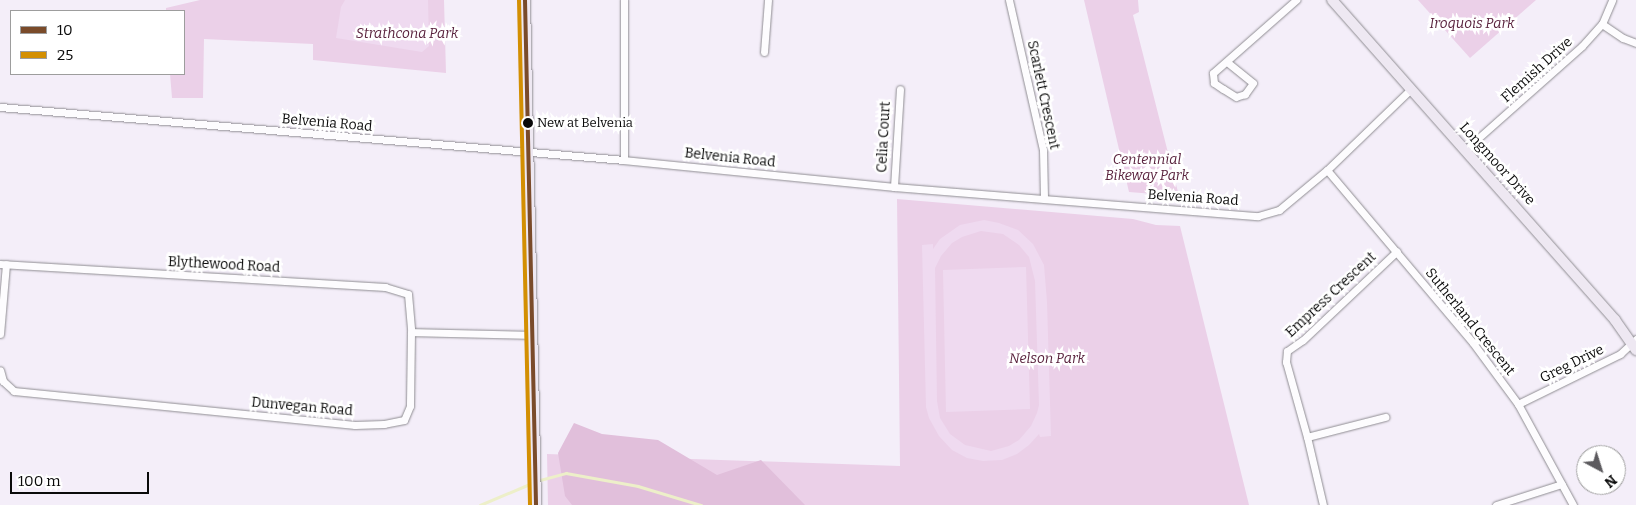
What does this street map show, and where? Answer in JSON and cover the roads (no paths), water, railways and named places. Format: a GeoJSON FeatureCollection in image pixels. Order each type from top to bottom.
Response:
{"type":"FeatureCollection","features":[{"type":"Feature","properties":{"kind":"main road"},"geometry":{"type":"LineString","coordinates":[[525,0],[536,505]]}},
{"type":"Feature","properties":{"kind":"main road","name":"Longmoor Drive"},"geometry":{"type":"LineString","coordinates":[[1332,0],[1466,149],[1635,344]]}},
{"type":"Feature","properties":{"kind":"street"},"geometry":{"type":"LineString","coordinates":[[624,0],[624,160]]}},
{"type":"Feature","properties":{"kind":"street"},"geometry":{"type":"LineString","coordinates":[[764,52],[768,0]]}},
{"type":"Feature","properties":{"kind":"street","name":"Scarlett Crescent"},"geometry":{"type":"LineString","coordinates":[[1009,0],[1044,150],[1044,197]]}},
{"type":"Feature","properties":{"kind":"street"},"geometry":{"type":"LineString","coordinates":[[1226,62],[1253,83],[1246,94],[1236,97],[1214,83],[1214,73],[1226,62],[1296,0]]}},
{"type":"Feature","properties":{"kind":"street","name":"Flemish Drive"},"geometry":{"type":"LineString","coordinates":[[1466,149],[1582,46],[1602,24],[1612,0]]}},
{"type":"Feature","properties":{"kind":"street"},"geometry":{"type":"LineString","coordinates":[[1602,24],[1623,38],[1636,43]]}},
{"type":"Feature","properties":{"kind":"street","name":"Celia Court"},"geometry":{"type":"LineString","coordinates":[[894,186],[900,89]]}},
{"type":"Feature","properties":{"kind":"street","name":"Belvenia Road"},"geometry":{"type":"LineString","coordinates":[[0,107],[624,160],[894,186],[1258,216],[1279,210],[1327,170],[1411,89]]}},
{"type":"Feature","properties":{"kind":"street","name":"Sutherland Crescent"},"geometry":{"type":"LineString","coordinates":[[1327,170],[1473,343],[1518,404],[1573,505]]}},
{"type":"Feature","properties":{"kind":"street","name":"Empress Crescent"},"geometry":{"type":"LineString","coordinates":[[1323,505],[1307,437],[1286,362],[1287,352],[1303,340],[1397,251]]}},
{"type":"Feature","properties":{"kind":"street"},"geometry":{"type":"LineString","coordinates":[[0,334],[3,264]]}},
{"type":"Feature","properties":{"kind":"street","name":"Blythewood Road"},"geometry":{"type":"LineString","coordinates":[[3,264],[385,287],[408,294],[411,332]]}},
{"type":"Feature","properties":{"kind":"street"},"geometry":{"type":"LineString","coordinates":[[411,332],[532,335]]}},
{"type":"Feature","properties":{"kind":"street","name":"Dunvegan Road"},"geometry":{"type":"LineString","coordinates":[[0,370],[3,381],[14,391],[34,394],[355,424],[384,424],[404,420],[410,406],[411,332]]}},
{"type":"Feature","properties":{"kind":"street","name":"Greg Drive"},"geometry":{"type":"LineString","coordinates":[[1518,404],[1620,354],[1635,344]]}},
{"type":"Feature","properties":{"kind":"street"},"geometry":{"type":"LineString","coordinates":[[1307,437],[1385,417]]}},
{"type":"Feature","properties":{"kind":"street"},"geometry":{"type":"LineString","coordinates":[[1496,505],[1562,484]]}},
{"type":"Feature","properties":{"kind":"waterway"},"geometry":{"type":"LineString","coordinates":[[540,480],[566,473],[638,486],[701,505]]}},
{"type":"Feature","properties":{"kind":"waterway"},"geometry":{"type":"LineString","coordinates":[[480,505],[532,483]]}},
{"type":"Feature","properties":{"kind":"place","name":"New at Belvenia"},"geometry":{"type":"Point","coordinates":[528,123]}},
{"type":"Feature","properties":{"kind":"park label","name":"Iroquois Park"},"geometry":{"type":"Point","coordinates":[1472,24]}},
{"type":"Feature","properties":{"kind":"park label","name":"Strathcona Park"},"geometry":{"type":"Point","coordinates":[407,34]}},
{"type":"Feature","properties":{"kind":"park label","name":"Centennial Bikeway Park"},"geometry":{"type":"Point","coordinates":[1147,168]}},
{"type":"Feature","properties":{"kind":"park label","name":"Nelson Park"},"geometry":{"type":"Point","coordinates":[1047,359]}}]}
